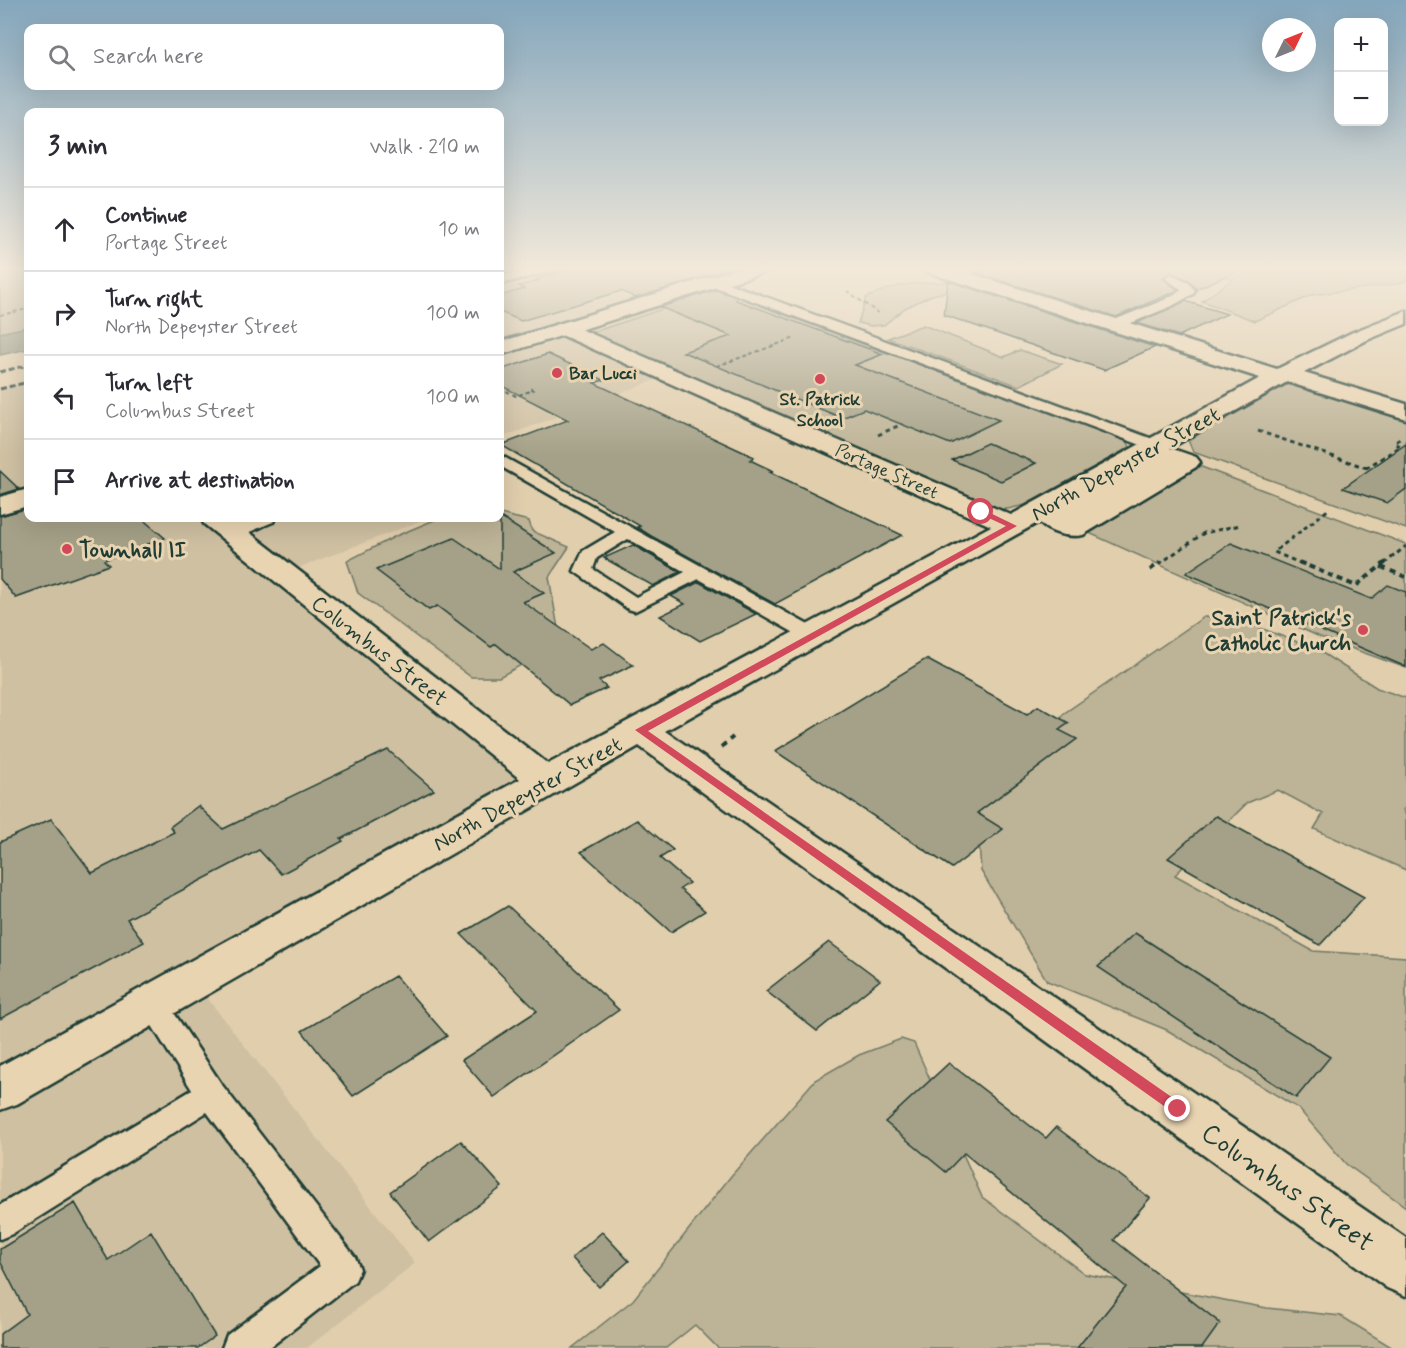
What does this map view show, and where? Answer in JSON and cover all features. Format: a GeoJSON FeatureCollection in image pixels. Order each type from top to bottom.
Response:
{"type":"FeatureCollection","features":[{"type":"Feature","properties":{"kind":"street"},"geometry":{"type":"LineString","coordinates":[[504,348],[561,330]]}},
{"type":"Feature","properties":{"kind":"street","name":"Portage Street"},"geometry":{"type":"LineString","coordinates":[[566,330],[1013,526]]}},
{"type":"Feature","properties":{"kind":"street"},"geometry":{"type":"LineString","coordinates":[[1130,330],[1406,412]]}},
{"type":"Feature","properties":{"kind":"street","name":"North Depeyster Street"},"geometry":{"type":"LineString","coordinates":[[0,1090],[546,782],[1013,526],[1282,375],[1375,330]]}},
{"type":"Feature","properties":{"kind":"street"},"geometry":{"type":"LineString","coordinates":[[0,506],[24,498]]}},
{"type":"Feature","properties":{"kind":"street","name":"Columbus Street"},"geometry":{"type":"LineString","coordinates":[[223,524],[546,782]]}},
{"type":"Feature","properties":{"kind":"street","name":"Columbus Street"},"geometry":{"type":"LineString","coordinates":[[640,730],[1406,1270]]}},
{"type":"Feature","properties":{"kind":"lane"},"geometry":{"type":"LineString","coordinates":[[843,330],[1155,446]]}},
{"type":"Feature","properties":{"kind":"lane"},"geometry":{"type":"LineString","coordinates":[[504,462],[813,636]]}},
{"type":"Feature","properties":{"kind":"lane"},"geometry":{"type":"LineString","coordinates":[[628,532],[589,555],[583,570],[634,605],[699,572]]}},
{"type":"Feature","properties":{"kind":"lane"},"geometry":{"type":"LineString","coordinates":[[152,1003],[211,1094],[343,1269],[240,1348]]}},
{"type":"Feature","properties":{"kind":"lane"},"geometry":{"type":"LineString","coordinates":[[0,1223],[211,1094]]}},
{"type":"Feature","properties":{"kind":"path"},"geometry":{"type":"LineString","coordinates":[[713,368],[796,337]]}},
{"type":"Feature","properties":{"kind":"path"},"geometry":{"type":"LineString","coordinates":[[504,390],[516,396],[533,390],[528,387]]}},
{"type":"Feature","properties":{"kind":"path"},"geometry":{"type":"LineString","coordinates":[[1258,431],[1368,468],[1401,446],[1394,443],[1406,435]]}},
{"type":"Feature","properties":{"kind":"path"},"geometry":{"type":"LineString","coordinates":[[1329,509],[1274,552],[1356,586],[1406,546]]}},
{"type":"Feature","properties":{"kind":"path"},"geometry":{"type":"LineString","coordinates":[[1150,570],[1204,533],[1240,525]]}},
{"type":"Feature","properties":{"kind":"path"},"geometry":{"type":"LineString","coordinates":[[1380,567],[1406,577]]}},
{"type":"Feature","properties":{"kind":"path"},"geometry":{"type":"LineString","coordinates":[[720,747],[733,737]]}},
{"type":"Feature","properties":{"kind":"shaded area"},"geometry":{"type":"Polygon","coordinates":[[[24,330],[24,350],[0,355],[0,333],[24,330]]]}},
{"type":"Feature","properties":{"kind":"shaded area"},"geometry":{"type":"Polygon","coordinates":[[[504,330],[810,330],[669,375],[504,437],[504,330]]]}},
{"type":"Feature","properties":{"kind":"shaded area"},"geometry":{"type":"Polygon","coordinates":[[[599,330],[833,330],[1112,434],[1127,441],[1130,447],[1025,505],[994,509],[590,333],[599,330]]]}},
{"type":"Feature","properties":{"kind":"shaded area"},"geometry":{"type":"Polygon","coordinates":[[[910,330],[935,330],[1004,357],[1020,350],[1062,364],[1019,386],[888,338],[910,330]]]}},
{"type":"Feature","properties":{"kind":"shaded area"},"geometry":{"type":"Polygon","coordinates":[[[24,383],[24,522],[418,522],[285,573],[546,781],[193,980],[415,1263],[307,1348],[0,1348],[0,389],[24,383]]]}},
{"type":"Feature","properties":{"kind":"shaded area"},"geometry":{"type":"Polygon","coordinates":[[[1288,384],[1307,384],[1406,416],[1406,529],[1193,452],[1188,440],[1288,384]]]}},
{"type":"Feature","properties":{"kind":"shaded area"},"geometry":{"type":"Polygon","coordinates":[[[1191,463],[1406,544],[1406,668],[1320,637],[1080,529],[1191,463]]]}},
{"type":"Feature","properties":{"kind":"shaded area"},"geometry":{"type":"Polygon","coordinates":[[[504,515],[529,521],[532,531],[569,547],[549,577],[559,634],[540,655],[499,677],[471,677],[358,593],[347,561],[429,522],[504,522],[504,515]]]}},
{"type":"Feature","properties":{"kind":"shaded area"},"geometry":{"type":"Polygon","coordinates":[[[1204,617],[1234,618],[1316,649],[1377,688],[1406,698],[1406,806],[1403,810],[1406,815],[1406,870],[1314,829],[1323,814],[1278,790],[1247,803],[1175,875],[1313,951],[1406,957],[1406,1207],[1346,1164],[1298,1108],[1167,1030],[1047,981],[981,871],[977,813],[1042,765],[1063,714],[1204,617]]]}},
{"type":"Feature","properties":{"kind":"shaded area"},"geometry":{"type":"Polygon","coordinates":[[[901,1039],[914,1043],[982,1197],[1085,1274],[1267,1308],[1341,1316],[1393,1348],[718,1348],[695,1325],[666,1348],[572,1348],[633,1300],[731,1176],[815,1080],[859,1055],[901,1039]]]}},
{"type":"Feature","properties":{"kind":"building","name":"St. Patrick School"},"geometry":{"type":"Polygon","coordinates":[[[716,330],[817,330],[883,354],[855,365],[999,420],[950,444],[864,409],[842,418],[683,352],[731,336],[716,330]]]}},
{"type":"Feature","properties":{"kind":"building"},"geometry":{"type":"Polygon","coordinates":[[[987,330],[1101,330],[1155,347],[1104,370],[987,330]]]}},
{"type":"Feature","properties":{"kind":"building"},"geometry":{"type":"Polygon","coordinates":[[[1159,330],[1192,330],[1179,336],[1159,330]]]}},
{"type":"Feature","properties":{"kind":"building"},"geometry":{"type":"Polygon","coordinates":[[[548,354],[604,380],[594,383],[754,457],[750,460],[773,471],[770,472],[902,535],[775,604],[651,536],[637,527],[640,526],[504,447],[504,444],[568,420],[504,387],[504,369],[548,354]]]}},
{"type":"Feature","properties":{"kind":"building"},"geometry":{"type":"Polygon","coordinates":[[[987,443],[1036,463],[1001,481],[952,460],[987,443]]]}},
{"type":"Feature","properties":{"kind":"building"},"geometry":{"type":"Polygon","coordinates":[[[1406,444],[1406,489],[1387,503],[1343,488],[1406,444]]]}},
{"type":"Feature","properties":{"kind":"building"},"geometry":{"type":"Polygon","coordinates":[[[0,471],[19,489],[0,495],[0,471]]]}},
{"type":"Feature","properties":{"kind":"building","name":"Townhall II"},"geometry":{"type":"Polygon","coordinates":[[[24,509],[24,522],[146,522],[165,538],[104,560],[109,565],[16,598],[0,579],[0,516],[24,509]]]}},
{"type":"Feature","properties":{"kind":"building"},"geometry":{"type":"Polygon","coordinates":[[[504,520],[556,553],[513,572],[544,593],[523,602],[591,649],[604,643],[633,665],[599,681],[607,688],[570,705],[496,644],[491,647],[437,606],[429,610],[376,570],[454,538],[500,569],[500,522],[504,522],[504,520]]]}},
{"type":"Feature","properties":{"kind":"building","name":"Saint Patrick's Catholic Church"},"geometry":{"type":"Polygon","coordinates":[[[1231,543],[1371,599],[1388,585],[1406,592],[1406,667],[1186,573],[1231,543]]]}},
{"type":"Feature","properties":{"kind":"building"},"geometry":{"type":"Polygon","coordinates":[[[633,545],[680,572],[653,586],[604,558],[633,545]]]}},
{"type":"Feature","properties":{"kind":"building"},"geometry":{"type":"Polygon","coordinates":[[[699,582],[756,614],[700,641],[660,616],[685,604],[671,596],[699,582]]]}},
{"type":"Feature","properties":{"kind":"building"},"geometry":{"type":"Polygon","coordinates":[[[926,659],[1027,714],[1038,706],[1069,723],[1059,730],[1077,739],[977,813],[1003,829],[952,868],[775,751],[926,659]]]}},
{"type":"Feature","properties":{"kind":"building"},"geometry":{"type":"Polygon","coordinates":[[[388,750],[434,790],[341,839],[343,841],[281,874],[259,850],[127,919],[144,942],[0,1019],[0,842],[51,819],[92,873],[174,832],[170,827],[198,806],[223,829],[388,750]]]}},
{"type":"Feature","properties":{"kind":"building"},"geometry":{"type":"Polygon","coordinates":[[[1216,816],[1364,897],[1320,945],[1168,858],[1216,816]]]}},
{"type":"Feature","properties":{"kind":"building"},"geometry":{"type":"Polygon","coordinates":[[[637,820],[673,850],[660,858],[689,883],[680,889],[705,911],[671,932],[581,852],[637,820]]]}},
{"type":"Feature","properties":{"kind":"building"},"geometry":{"type":"Polygon","coordinates":[[[508,906],[619,1010],[494,1097],[462,1060],[537,1011],[461,934],[508,906]]]}},
{"type":"Feature","properties":{"kind":"building"},"geometry":{"type":"Polygon","coordinates":[[[1135,933],[1330,1057],[1296,1098],[1098,967],[1135,933]]]}},
{"type":"Feature","properties":{"kind":"building"},"geometry":{"type":"Polygon","coordinates":[[[829,942],[880,980],[817,1031],[766,991],[829,942]]]}},
{"type":"Feature","properties":{"kind":"building"},"geometry":{"type":"Polygon","coordinates":[[[395,976],[447,1036],[353,1096],[302,1031],[395,976]]]}},
{"type":"Feature","properties":{"kind":"building"},"geometry":{"type":"Polygon","coordinates":[[[949,1063],[1046,1138],[1056,1127],[1150,1198],[1114,1240],[1220,1323],[1202,1348],[1077,1348],[1126,1287],[964,1153],[946,1172],[885,1122],[949,1063]]]}},
{"type":"Feature","properties":{"kind":"building"},"geometry":{"type":"Polygon","coordinates":[[[461,1141],[502,1187],[429,1242],[390,1192],[461,1141]]]}},
{"type":"Feature","properties":{"kind":"building"},"geometry":{"type":"Polygon","coordinates":[[[75,1203],[108,1260],[151,1231],[215,1336],[198,1348],[0,1348],[0,1334],[27,1314],[0,1261],[0,1249],[75,1203]]]}},
{"type":"Feature","properties":{"kind":"building"},"geometry":{"type":"Polygon","coordinates":[[[602,1232],[629,1261],[599,1287],[572,1258],[602,1232]]]}},
{"type":"Feature","properties":{"kind":"railway"},"geometry":{"type":"LineString","coordinates":[[0,372],[24,366]]}},
{"type":"Feature","properties":{"kind":"railway"},"geometry":{"type":"LineString","coordinates":[[0,389],[24,383]]}},
{"type":"Feature","properties":{"kind":"place","name":"Bar Lucci"},"geometry":{"type":"Point","coordinates":[557,373]}},
{"type":"Feature","properties":{"kind":"place","name":"St. Patrick School"},"geometry":{"type":"Point","coordinates":[820,379]}},
{"type":"Feature","properties":{"kind":"place","name":"Townhall II"},"geometry":{"type":"Point","coordinates":[67,549]}},
{"type":"Feature","properties":{"kind":"place","name":"Saint Patrick's Catholic Church"},"geometry":{"type":"Point","coordinates":[1363,630]}},
{"type":"Feature","properties":{"kind":"route"},"geometry":{"type":"LineString","coordinates":[[981,512],[1013,526],[640,730],[1178,1109]]}}]}
